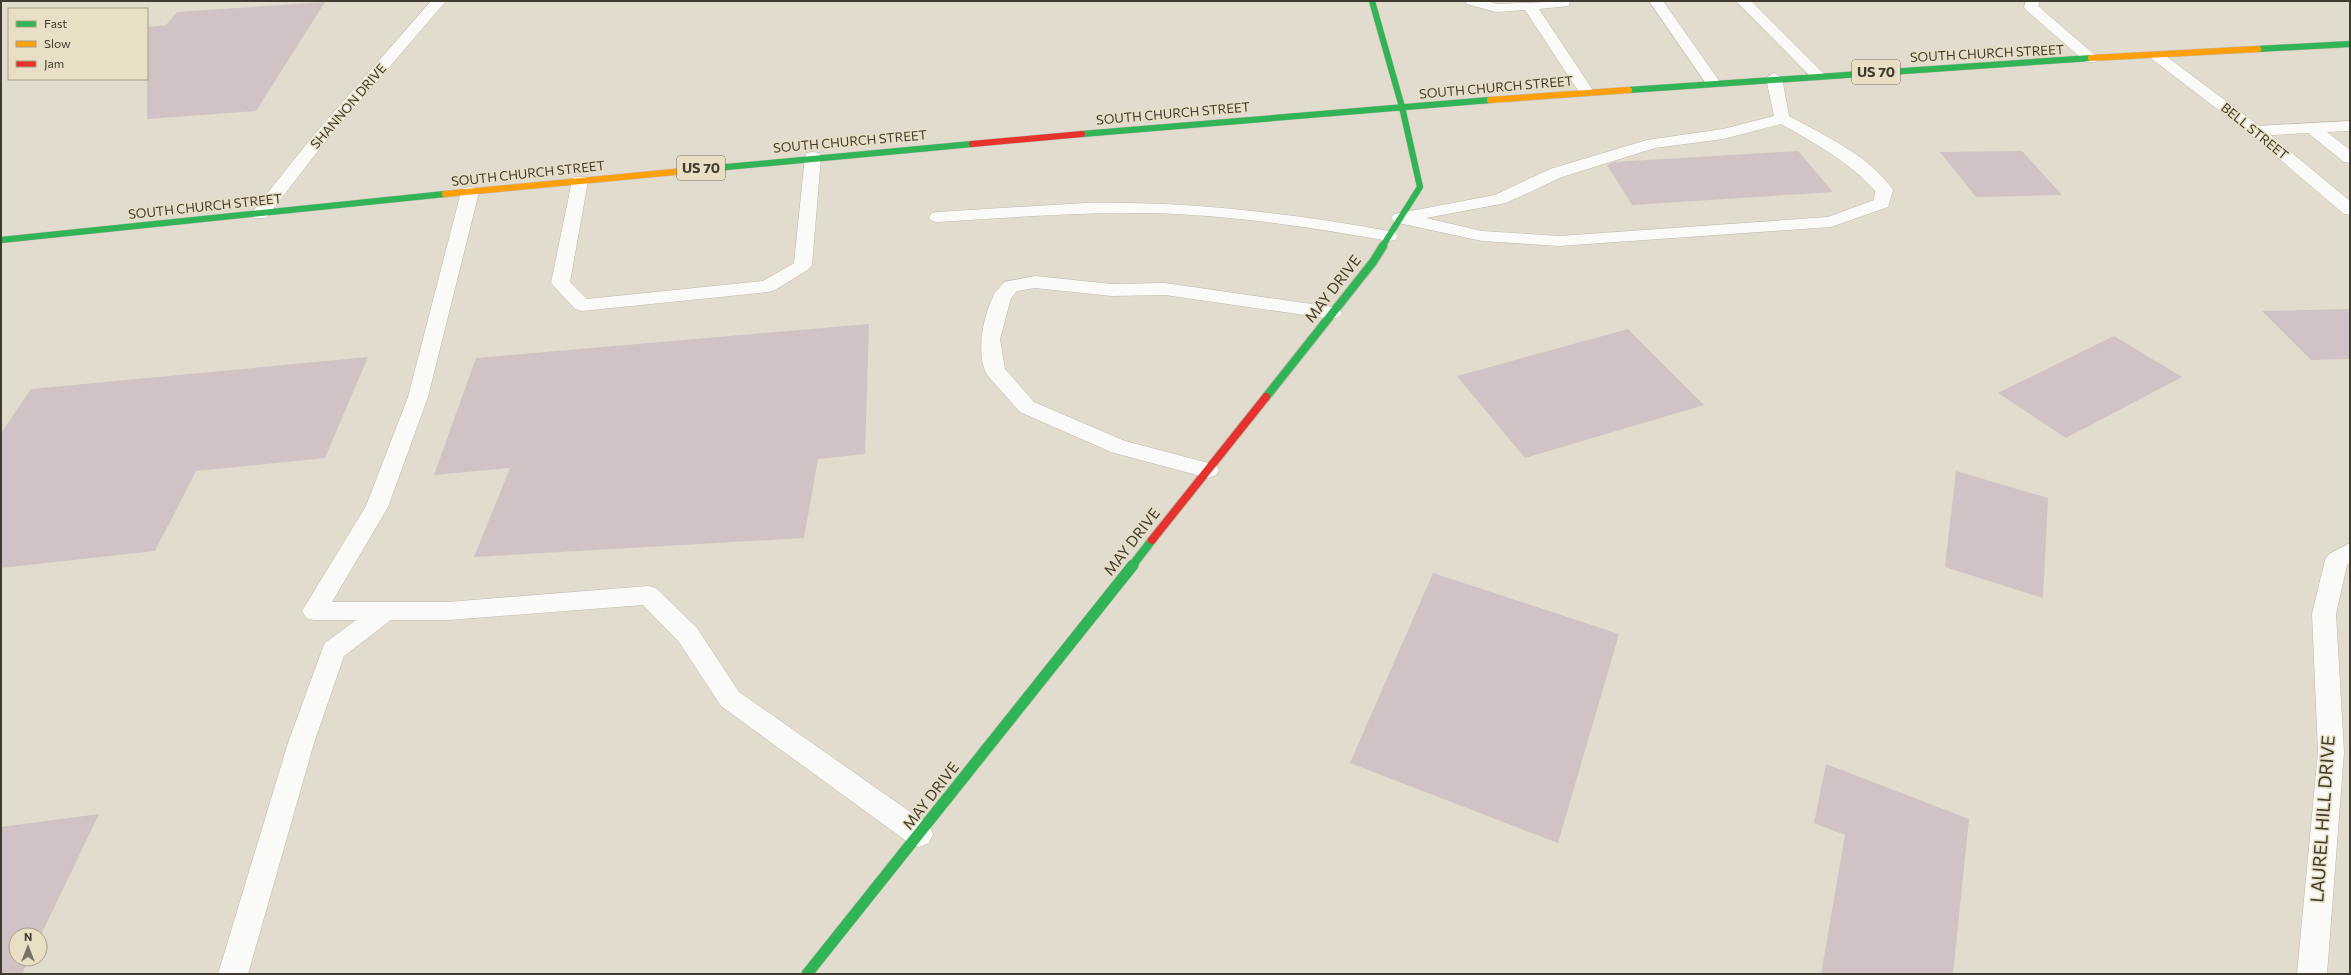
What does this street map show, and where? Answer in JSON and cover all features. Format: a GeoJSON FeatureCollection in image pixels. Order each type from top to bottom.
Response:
{"type":"FeatureCollection","features":[{"type":"Feature","properties":{"kind":"main road","name":"MAY DRIVE"},"geometry":{"type":"LineString","coordinates":[[807,974],[1372,262],[1420,187],[1402,107],[1372,1]]}},
{"type":"Feature","properties":{"kind":"main road","name":"SOUTH CHURCH STREET"},"geometry":{"type":"LineString","coordinates":[[1,240],[813,157],[1402,107],[1712,82],[2350,44]]}},
{"type":"Feature","properties":{"kind":"street","name":"SHANNON DRIVE"},"geometry":{"type":"LineString","coordinates":[[260,214],[319,139],[439,1]]}},
{"type":"Feature","properties":{"kind":"street"},"geometry":{"type":"LineString","coordinates":[[1472,1],[1496,8],[1564,3]]}},
{"type":"Feature","properties":{"kind":"street"},"geometry":{"type":"LineString","coordinates":[[1656,1],[1712,82]]}},
{"type":"Feature","properties":{"kind":"street"},"geometry":{"type":"LineString","coordinates":[[1743,1],[1818,76]]}},
{"type":"Feature","properties":{"kind":"street"},"geometry":{"type":"LineString","coordinates":[[2033,1],[2031,7],[2092,59]]}},
{"type":"Feature","properties":{"kind":"street"},"geometry":{"type":"LineString","coordinates":[[1528,5],[1586,92]]}},
{"type":"Feature","properties":{"kind":"street","name":"BELL STREET"},"geometry":{"type":"LineString","coordinates":[[2157,56],[2256,131],[2350,210]]}},
{"type":"Feature","properties":{"kind":"street"},"geometry":{"type":"LineString","coordinates":[[1400,218],[1482,236],[1558,242],[1831,222],[1882,203],[1884,190],[1870,173],[1829,145],[1782,118],[1774,78]]}},
{"type":"Feature","properties":{"kind":"street"},"geometry":{"type":"LineString","coordinates":[[1400,218],[1500,199],[1556,173],[1652,143],[1723,134],[1760,126],[1782,118]]}},
{"type":"Feature","properties":{"kind":"street"},"geometry":{"type":"LineString","coordinates":[[2256,131],[2350,126]]}},
{"type":"Feature","properties":{"kind":"street"},"geometry":{"type":"LineString","coordinates":[[2312,128],[2350,158]]}},
{"type":"Feature","properties":{"kind":"street"},"geometry":{"type":"LineString","coordinates":[[580,181],[560,283],[582,305],[768,286],[803,264],[813,157]]}},
{"type":"Feature","properties":{"kind":"street"},"geometry":{"type":"LineString","coordinates":[[470,192],[415,404],[377,507],[314,611],[448,611],[648,595],[688,635],[730,699],[919,834]]}},
{"type":"Feature","properties":{"kind":"street"},"geometry":{"type":"LineString","coordinates":[[938,217],[1092,210],[1172,209],[1317,222],[1389,236]]}},
{"type":"Feature","properties":{"kind":"street"},"geometry":{"type":"LineString","coordinates":[[1208,470],[1119,447],[1027,408],[995,371],[990,339],[1002,297],[1011,286],[1035,282],[1112,290],[1165,289],[1332,313]]}},
{"type":"Feature","properties":{"kind":"street","name":"LAUREL HILL DRIVE"},"geometry":{"type":"LineString","coordinates":[[2312,974],[2331,752],[2324,614],[2337,560],[2350,552]]}},
{"type":"Feature","properties":{"kind":"street"},"geometry":{"type":"LineString","coordinates":[[233,974],[301,743],[334,650],[386,611]]}},
{"type":"Feature","properties":{"kind":"building"},"geometry":{"type":"Polygon","coordinates":[[[325,2],[256,111],[147,119],[148,27],[166,25],[177,12],[325,2]]]}},
{"type":"Feature","properties":{"kind":"building"},"geometry":{"type":"Polygon","coordinates":[[[1798,151],[1833,192],[1632,205],[1607,165],[1614,162],[1798,151]]]}},
{"type":"Feature","properties":{"kind":"building"},"geometry":{"type":"Polygon","coordinates":[[[2022,151],[2062,195],[1976,197],[1940,152],[2022,151]]]}},
{"type":"Feature","properties":{"kind":"building"},"geometry":{"type":"Polygon","coordinates":[[[2350,309],[2350,359],[2311,360],[2262,311],[2350,309]]]}},
{"type":"Feature","properties":{"kind":"building"},"geometry":{"type":"Polygon","coordinates":[[[869,324],[865,454],[818,459],[804,538],[474,557],[510,468],[434,475],[476,358],[869,324]]]}},
{"type":"Feature","properties":{"kind":"building"},"geometry":{"type":"Polygon","coordinates":[[[1628,329],[1704,405],[1525,458],[1457,376],[1628,329]]]}},
{"type":"Feature","properties":{"kind":"building"},"geometry":{"type":"Polygon","coordinates":[[[2114,336],[2182,377],[2066,438],[1998,393],[2114,336]]]}},
{"type":"Feature","properties":{"kind":"building"},"geometry":{"type":"Polygon","coordinates":[[[368,357],[325,458],[196,471],[155,551],[1,568],[1,433],[31,389],[368,357]]]}},
{"type":"Feature","properties":{"kind":"building"},"geometry":{"type":"Polygon","coordinates":[[[1956,471],[2048,498],[2043,598],[1945,567],[1956,471]]]}},
{"type":"Feature","properties":{"kind":"building"},"geometry":{"type":"Polygon","coordinates":[[[1433,573],[1619,634],[1558,843],[1350,763],[1433,573]]]}},
{"type":"Feature","properties":{"kind":"building"},"geometry":{"type":"Polygon","coordinates":[[[1826,764],[1969,819],[1953,974],[1821,974],[1845,835],[1814,823],[1826,764]]]}},
{"type":"Feature","properties":{"kind":"building"},"geometry":{"type":"Polygon","coordinates":[[[99,814],[45,927],[8,927],[8,967],[25,967],[22,974],[1,974],[1,827],[99,814]]]}},
{"type":"Feature","properties":{"kind":"traffic: fast"},"geometry":{"type":"LineString","coordinates":[[1266,397],[1373,262],[1420,187],[1402,107],[1372,1]]}},
{"type":"Feature","properties":{"kind":"traffic: fast"},"geometry":{"type":"LineString","coordinates":[[2258,49],[2350,44]]}},
{"type":"Feature","properties":{"kind":"traffic: fast"},"geometry":{"type":"LineString","coordinates":[[1629,90],[2091,58]]}},
{"type":"Feature","properties":{"kind":"traffic: fast"},"geometry":{"type":"LineString","coordinates":[[1082,134],[1490,100]]}},
{"type":"Feature","properties":{"kind":"traffic: fast"},"geometry":{"type":"LineString","coordinates":[[705,169],[972,144]]}},
{"type":"Feature","properties":{"kind":"traffic: fast"},"geometry":{"type":"LineString","coordinates":[[1,240],[445,194]]}},
{"type":"Feature","properties":{"kind":"traffic: fast"},"geometry":{"type":"LineString","coordinates":[[807,974],[1152,540]]}},
{"type":"Feature","properties":{"kind":"traffic: slow"},"geometry":{"type":"LineString","coordinates":[[2091,58],[2258,49]]}},
{"type":"Feature","properties":{"kind":"traffic: slow"},"geometry":{"type":"LineString","coordinates":[[1490,100],[1629,90]]}},
{"type":"Feature","properties":{"kind":"traffic: slow"},"geometry":{"type":"LineString","coordinates":[[445,194],[705,169]]}},
{"type":"Feature","properties":{"kind":"traffic: jam"},"geometry":{"type":"LineString","coordinates":[[972,144],[1082,134]]}},
{"type":"Feature","properties":{"kind":"traffic: jam"},"geometry":{"type":"LineString","coordinates":[[1152,540],[1266,397]]}}]}
